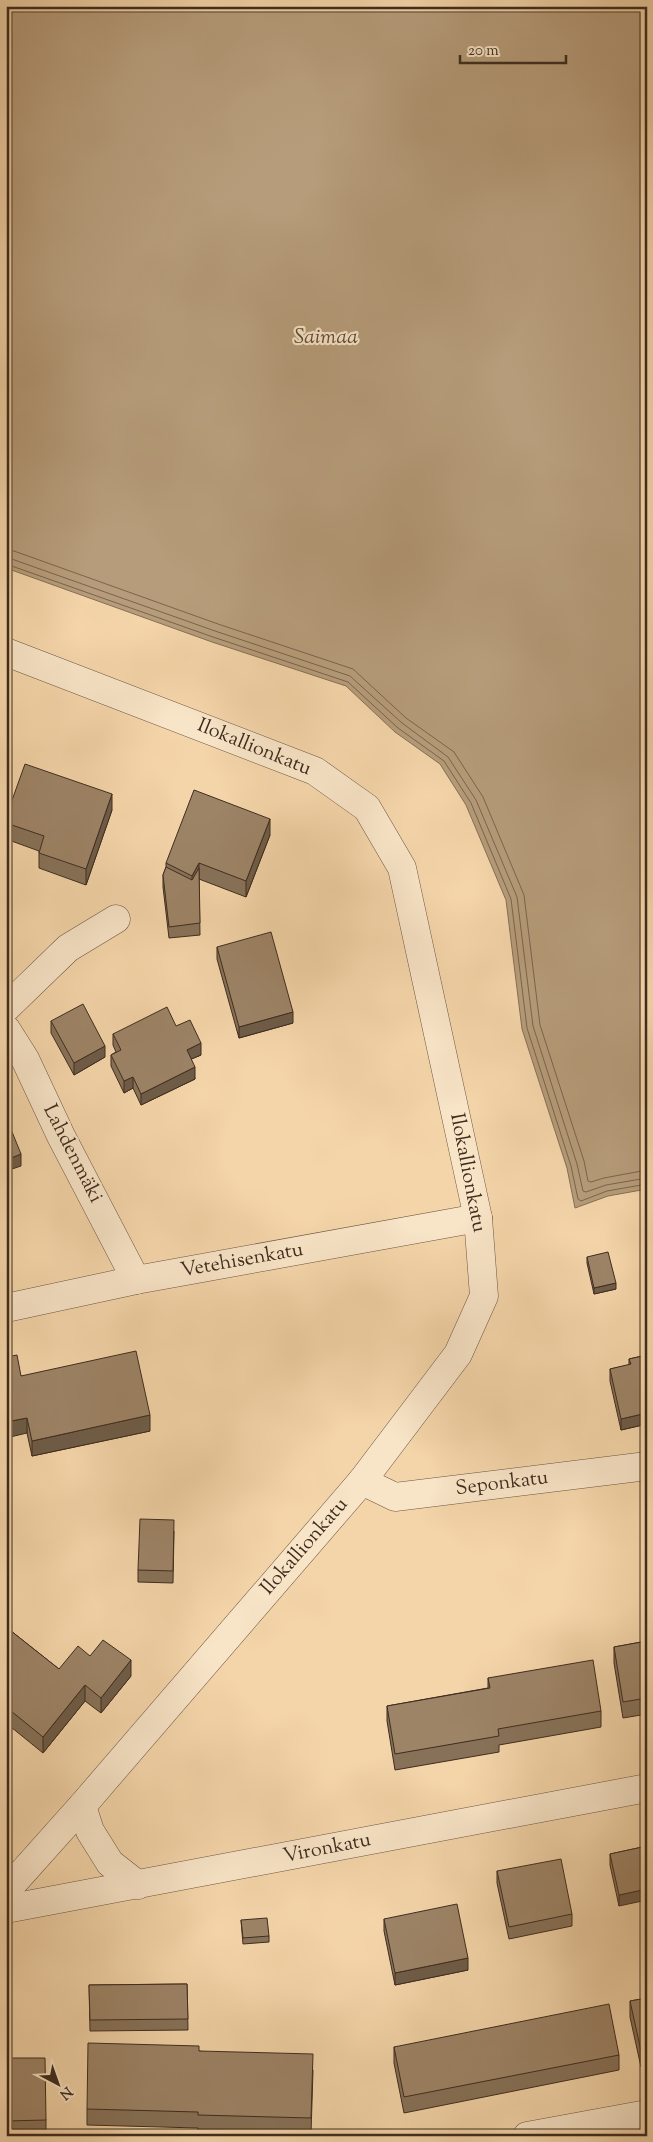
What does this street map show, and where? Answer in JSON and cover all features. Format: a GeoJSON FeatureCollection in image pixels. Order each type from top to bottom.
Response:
{"type":"FeatureCollection","features":[{"type":"Feature","properties":{"kind":"street","name":"Ilokallionkatu"},"geometry":{"type":"LineString","coordinates":[[6,652],[314,771],[367,808],[402,868],[478,1218],[484,1296],[458,1354],[362,1481],[82,1806],[6,1891]]}},
{"type":"Feature","properties":{"kind":"street"},"geometry":{"type":"LineString","coordinates":[[6,1008],[68,948],[116,919]]}},
{"type":"Feature","properties":{"kind":"street","name":"Lahdenmäki"},"geometry":{"type":"LineString","coordinates":[[6,1029],[25,1059],[61,1136],[136,1280]]}},
{"type":"Feature","properties":{"kind":"street","name":"Vetehisenkatu"},"geometry":{"type":"LineString","coordinates":[[6,1308],[136,1280],[478,1218]]}},
{"type":"Feature","properties":{"kind":"street","name":"Seponkatu"},"geometry":{"type":"LineString","coordinates":[[362,1481],[395,1497],[647,1466]]}},
{"type":"Feature","properties":{"kind":"street","name":"Vironkatu"},"geometry":{"type":"LineString","coordinates":[[6,1909],[647,1788]]}},
{"type":"Feature","properties":{"kind":"street"},"geometry":{"type":"LineString","coordinates":[[82,1806],[90,1831],[110,1863],[138,1885]]}},
{"type":"Feature","properties":{"kind":"street"},"geometry":{"type":"LineString","coordinates":[[527,2136],[647,2114]]}},
{"type":"Feature","properties":{"kind":"water","name":"Saimaa"},"geometry":{"type":"Polygon","coordinates":[[[6,6],[647,6],[647,1189],[608,1196],[575,1208],[567,1168],[522,1029],[506,900],[466,805],[440,764],[395,732],[346,686],[212,642],[6,568],[6,6]]]}},
{"type":"Feature","properties":{"kind":"building"},"geometry":{"type":"Polygon","coordinates":[[[25,764],[112,794],[86,869],[39,853],[44,836],[6,823],[6,817],[25,764]]]}},
{"type":"Feature","properties":{"kind":"building"},"geometry":{"type":"Polygon","coordinates":[[[194,790],[270,819],[246,881],[199,863],[192,876],[166,863],[194,790]]]}},
{"type":"Feature","properties":{"kind":"building"},"geometry":{"type":"Polygon","coordinates":[[[166,867],[192,880],[199,868],[200,923],[169,927],[163,875],[166,867]]]}},
{"type":"Feature","properties":{"kind":"building"},"geometry":{"type":"Polygon","coordinates":[[[271,932],[293,1012],[239,1027],[217,947],[271,932]]]}},
{"type":"Feature","properties":{"kind":"building"},"geometry":{"type":"Polygon","coordinates":[[[83,1004],[105,1046],[74,1063],[51,1021],[83,1004]]]}},
{"type":"Feature","properties":{"kind":"building"},"geometry":{"type":"Polygon","coordinates":[[[167,1007],[176,1026],[190,1020],[201,1043],[187,1050],[195,1067],[141,1094],[133,1077],[124,1081],[111,1055],[121,1050],[113,1034],[167,1007]]]}},
{"type":"Feature","properties":{"kind":"building"},"geometry":{"type":"Polygon","coordinates":[[[6,1117],[21,1154],[6,1160],[6,1117]]]}},
{"type":"Feature","properties":{"kind":"building"},"geometry":{"type":"Polygon","coordinates":[[[608,1252],[616,1283],[594,1288],[587,1257],[608,1252]]]}},
{"type":"Feature","properties":{"kind":"building"},"geometry":{"type":"Polygon","coordinates":[[[136,1351],[150,1415],[32,1441],[27,1418],[6,1422],[6,1357],[17,1355],[21,1376],[136,1351]]]}},
{"type":"Feature","properties":{"kind":"building"},"geometry":{"type":"Polygon","coordinates":[[[647,1355],[647,1413],[621,1419],[610,1369],[631,1364],[629,1359],[647,1355]]]}},
{"type":"Feature","properties":{"kind":"building"},"geometry":{"type":"Polygon","coordinates":[[[140,1519],[174,1520],[173,1571],[138,1570],[140,1519]]]}},
{"type":"Feature","properties":{"kind":"building"},"geometry":{"type":"Polygon","coordinates":[[[6,1627],[59,1669],[78,1646],[90,1656],[103,1640],[131,1660],[101,1698],[85,1685],[43,1737],[6,1707],[6,1627]]]}},
{"type":"Feature","properties":{"kind":"building"},"geometry":{"type":"Polygon","coordinates":[[[647,1641],[647,1698],[623,1702],[614,1647],[647,1641]]]}},
{"type":"Feature","properties":{"kind":"building"},"geometry":{"type":"Polygon","coordinates":[[[593,1660],[601,1711],[498,1729],[499,1736],[395,1754],[387,1706],[490,1688],[488,1678],[593,1660]]]}},
{"type":"Feature","properties":{"kind":"building"},"geometry":{"type":"Polygon","coordinates":[[[647,1846],[647,1889],[619,1895],[610,1854],[647,1846]]]}},
{"type":"Feature","properties":{"kind":"building"},"geometry":{"type":"Polygon","coordinates":[[[561,1859],[572,1914],[509,1927],[497,1871],[561,1859]]]}},
{"type":"Feature","properties":{"kind":"building"},"geometry":{"type":"Polygon","coordinates":[[[457,1904],[468,1958],[395,1973],[384,1919],[457,1904]]]}},
{"type":"Feature","properties":{"kind":"building"},"geometry":{"type":"Polygon","coordinates":[[[267,1918],[269,1936],[243,1938],[241,1920],[267,1918]]]}},
{"type":"Feature","properties":{"kind":"building"},"geometry":{"type":"Polygon","coordinates":[[[187,1984],[188,2019],[90,2020],[89,1985],[187,1984]]]}},
{"type":"Feature","properties":{"kind":"building"},"geometry":{"type":"Polygon","coordinates":[[[647,1998],[647,2050],[641,2051],[630,2001],[647,1998]]]}},
{"type":"Feature","properties":{"kind":"building"},"geometry":{"type":"Polygon","coordinates":[[[609,2004],[619,2055],[404,2097],[394,2047],[609,2004]]]}},
{"type":"Feature","properties":{"kind":"building"},"geometry":{"type":"Polygon","coordinates":[[[88,2043],[199,2046],[199,2051],[313,2054],[311,2118],[198,2115],[198,2112],[87,2109],[88,2043]]]}},
{"type":"Feature","properties":{"kind":"building"},"geometry":{"type":"Polygon","coordinates":[[[6,2058],[45,2058],[46,2120],[6,2121],[6,2058]]]}}]}
